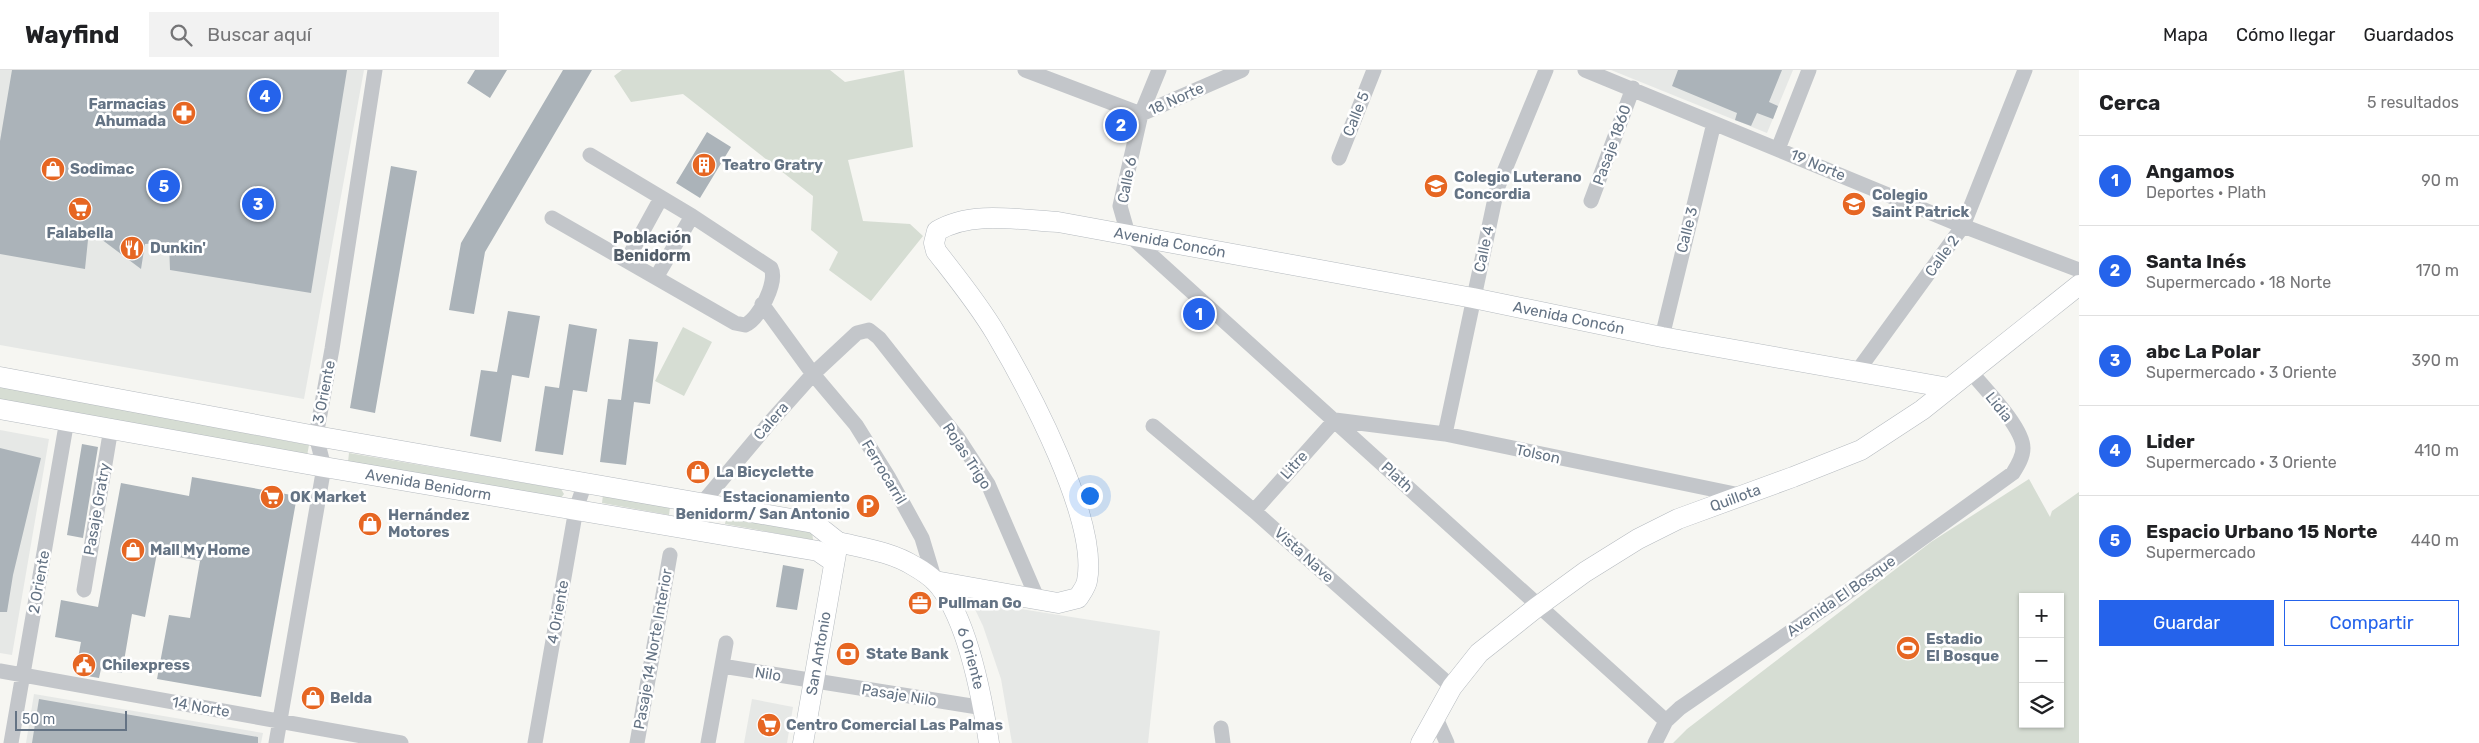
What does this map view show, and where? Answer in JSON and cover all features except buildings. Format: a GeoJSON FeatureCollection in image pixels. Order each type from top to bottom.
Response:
{"type":"FeatureCollection","features":[{"type":"Feature","properties":{"kind":"main road","name":"Avenida Concón"},"geometry":{"type":"LineString","coordinates":[[936,581],[1058,603],[1078,598],[1087,584],[1089,566],[1074,498],[1056,451],[1037,411],[995,333],[936,251],[934,243],[937,231],[948,224],[991,219],[1058,222],[1473,298],[1662,337],[1856,373],[1949,388]]}},
{"type":"Feature","properties":{"kind":"main road","name":"Quillota"},"geometry":{"type":"LineString","coordinates":[[1421,743],[1452,688],[1479,654],[1537,607],[1638,540],[1678,519],[1861,450],[1922,410],[2079,286]]}},
{"type":"Feature","properties":{"kind":"main road","name":"Avenida Benidorm"},"geometry":{"type":"LineString","coordinates":[[0,377],[316,436],[703,502],[814,523],[838,542],[890,555],[913,565],[936,581]]}},
{"type":"Feature","properties":{"kind":"main road","name":"Avenida Benidorm"},"geometry":{"type":"LineString","coordinates":[[0,409],[324,468],[818,551],[834,562]]}},
{"type":"Feature","properties":{"kind":"main road"},"geometry":{"type":"LineString","coordinates":[[834,562],[838,542]]}},
{"type":"Feature","properties":{"kind":"main road","name":"San Antonio"},"geometry":{"type":"LineString","coordinates":[[803,743],[834,562]]}},
{"type":"Feature","properties":{"kind":"main road","name":"6 Oriente"},"geometry":{"type":"LineString","coordinates":[[936,581],[952,608],[964,638],[984,708],[989,743]]}},
{"type":"Feature","properties":{"kind":"street","name":"3 Oriente"},"geometry":{"type":"LineString","coordinates":[[276,743],[324,468],[316,436],[332,349],[375,70]]}},
{"type":"Feature","properties":{"kind":"street","name":"18 Norte"},"geometry":{"type":"LineString","coordinates":[[1025,70],[1141,114],[1242,70]]}},
{"type":"Feature","properties":{"kind":"street","name":"Calle 6"},"geometry":{"type":"LineString","coordinates":[[1128,234],[1120,206],[1141,114],[1159,70]]}},
{"type":"Feature","properties":{"kind":"street","name":"Calle 5"},"geometry":{"type":"LineString","coordinates":[[1339,158],[1374,70]]}},
{"type":"Feature","properties":{"kind":"street","name":"Calle 4"},"geometry":{"type":"LineString","coordinates":[[1445,434],[1497,189],[1546,70]]}},
{"type":"Feature","properties":{"kind":"street","name":"19 Norte"},"geometry":{"type":"LineString","coordinates":[[1584,70],[1633,88],[1963,226],[2079,270]]}},
{"type":"Feature","properties":{"kind":"street"},"geometry":{"type":"LineString","coordinates":[[1778,149],[1809,70]]}},
{"type":"Feature","properties":{"kind":"street","name":"Calle 2"},"geometry":{"type":"LineString","coordinates":[[1856,373],[1963,226],[2025,70]]}},
{"type":"Feature","properties":{"kind":"street","name":"Pasaje 1860"},"geometry":{"type":"LineString","coordinates":[[1591,201],[1633,88]]}},
{"type":"Feature","properties":{"kind":"street","name":"Calle 3"},"geometry":{"type":"LineString","coordinates":[[1662,337],[1714,123]]}},
{"type":"Feature","properties":{"kind":"street"},"geometry":{"type":"LineString","coordinates":[[552,218],[657,276],[740,325],[745,325],[754,320],[773,284],[771,268],[692,216],[590,155]]}},
{"type":"Feature","properties":{"kind":"street"},"geometry":{"type":"LineString","coordinates":[[627,260],[661,198]]}},
{"type":"Feature","properties":{"kind":"street"},"geometry":{"type":"LineString","coordinates":[[657,276],[692,216]]}},
{"type":"Feature","properties":{"kind":"street","name":"Plath"},"geometry":{"type":"LineString","coordinates":[[1128,234],[1335,420],[1537,607],[1666,721]]}},
{"type":"Feature","properties":{"kind":"street","name":"Ferrocarril"},"geometry":{"type":"LineString","coordinates":[[762,304],[813,374],[856,425],[889,478],[922,538],[936,581]]}},
{"type":"Feature","properties":{"kind":"street","name":"Rojas Trigo"},"geometry":{"type":"LineString","coordinates":[[868,330],[879,338],[958,438],[988,484],[1038,600]]}},
{"type":"Feature","properties":{"kind":"street","name":"Calera"},"geometry":{"type":"LineString","coordinates":[[696,531],[703,502],[813,374],[857,333],[868,330]]}},
{"type":"Feature","properties":{"kind":"street","name":"Lidia"},"geometry":{"type":"LineString","coordinates":[[1970,371],[2018,431],[2023,447]]}},
{"type":"Feature","properties":{"kind":"street","name":"2 Oriente"},"geometry":{"type":"LineString","coordinates":[[11,743],[67,420]]}},
{"type":"Feature","properties":{"kind":"street","name":"Tolson"},"geometry":{"type":"LineString","coordinates":[[1335,420],[1445,434],[1740,495]]}},
{"type":"Feature","properties":{"kind":"street","name":"Litre"},"geometry":{"type":"LineString","coordinates":[[1254,511],[1335,420]]}},
{"type":"Feature","properties":{"kind":"street","name":"Vista Nave"},"geometry":{"type":"LineString","coordinates":[[1153,426],[1254,511],[1452,688]]}},
{"type":"Feature","properties":{"kind":"street","name":"Pasaje Gratry"},"geometry":{"type":"LineString","coordinates":[[84,590],[111,428]]}},
{"type":"Feature","properties":{"kind":"street","name":"Avenida El Bosque"},"geometry":{"type":"LineString","coordinates":[[1655,743],[1666,721],[1695,697],[1841,597],[2013,473],[2020,460],[2023,447]]}},
{"type":"Feature","properties":{"kind":"street","name":"4 Oriente"},"geometry":{"type":"LineString","coordinates":[[535,743],[576,509],[585,483]]}},
{"type":"Feature","properties":{"kind":"street","name":"Pasaje 14 Norte Interior"},"geometry":{"type":"LineString","coordinates":[[637,743],[670,555]]}},
{"type":"Feature","properties":{"kind":"street"},"geometry":{"type":"LineString","coordinates":[[708,743],[726,643]]}},
{"type":"Feature","properties":{"kind":"street","name":"Nilo"},"geometry":{"type":"LineString","coordinates":[[722,666],[814,682]]}},
{"type":"Feature","properties":{"kind":"street","name":"14 Norte"},"geometry":{"type":"LineString","coordinates":[[0,670],[402,743]]}},
{"type":"Feature","properties":{"kind":"street","name":"Pasaje Nilo"},"geometry":{"type":"LineString","coordinates":[[814,682],[984,708]]}},
{"type":"Feature","properties":{"kind":"street"},"geometry":{"type":"LineString","coordinates":[[1435,716],[1447,743]]}},
{"type":"Feature","properties":{"kind":"shaded area"},"geometry":{"type":"Polygon","coordinates":[[[0,70],[364,70],[304,399],[0,345],[0,70]]]}},
{"type":"Feature","properties":{"kind":"shaded area"},"geometry":{"type":"Polygon","coordinates":[[[622,70],[830,70],[845,82],[904,70],[913,147],[848,160],[863,221],[910,224],[923,236],[871,301],[829,270],[838,252],[811,230],[813,196],[683,94],[631,102],[614,76],[622,70]]]}},
{"type":"Feature","properties":{"kind":"shaded area"},"geometry":{"type":"Polygon","coordinates":[[[1611,70],[1793,70],[1767,133],[1611,70]]]}},
{"type":"Feature","properties":{"kind":"shaded area"},"geometry":{"type":"Polygon","coordinates":[[[683,327],[712,342],[684,396],[655,381],[683,327]]]}},
{"type":"Feature","properties":{"kind":"shaded area"},"geometry":{"type":"Polygon","coordinates":[[[0,387],[309,445],[307,456],[0,400],[0,387]]]}},
{"type":"Feature","properties":{"kind":"shaded area"},"geometry":{"type":"Polygon","coordinates":[[[0,430],[49,439],[12,655],[0,653],[0,430]]]}},
{"type":"Feature","properties":{"kind":"shaded area"},"geometry":{"type":"Polygon","coordinates":[[[349,453],[561,489],[564,494],[561,498],[348,462],[349,453]]]}},
{"type":"Feature","properties":{"kind":"shaded area","name":"Estadio El Bosque"},"geometry":{"type":"Polygon","coordinates":[[[2029,479],[2050,517],[2052,511],[2079,492],[2079,743],[1673,743],[1687,729],[1931,542],[2029,479]]]}},
{"type":"Feature","properties":{"kind":"shaded area"},"geometry":{"type":"Polygon","coordinates":[[[603,495],[670,507],[669,515],[602,503],[603,495]]]}},
{"type":"Feature","properties":{"kind":"shaded area"},"geometry":{"type":"Polygon","coordinates":[[[727,514],[812,530],[813,540],[725,524],[727,514]]]}},
{"type":"Feature","properties":{"kind":"shaded area"},"geometry":{"type":"Polygon","coordinates":[[[971,601],[1160,631],[1148,743],[1012,743],[1001,679],[983,626],[971,601]]]}},
{"type":"Feature","properties":{"kind":"shaded area"},"geometry":{"type":"Polygon","coordinates":[[[34,694],[263,733],[261,743],[26,743],[34,694]]]}},
{"type":"Feature","properties":{"kind":"shaded area","name":"Centro Comercial Las Palmas"},"geometry":{"type":"Polygon","coordinates":[[[752,699],[793,707],[787,743],[744,743],[752,699]]]}},
{"type":"Feature","properties":{"kind":"place","name":"Lider"},"geometry":{"type":"Point","coordinates":[265,96]}},
{"type":"Feature","properties":{"kind":"place","name":"Farmacias Ahumada"},"geometry":{"type":"Point","coordinates":[184,113]}},
{"type":"Feature","properties":{"kind":"place","name":"Santa Inés"},"geometry":{"type":"Point","coordinates":[1121,125]}},
{"type":"Feature","properties":{"kind":"place","name":"Teatro Gratry"},"geometry":{"type":"Point","coordinates":[704,165]}},
{"type":"Feature","properties":{"kind":"place","name":"Sodimac"},"geometry":{"type":"Point","coordinates":[53,169]}},
{"type":"Feature","properties":{"kind":"place","name":"Espacio Urbano 15 Norte"},"geometry":{"type":"Point","coordinates":[164,186]}},
{"type":"Feature","properties":{"kind":"place","name":"Colegio Luterano Concordia"},"geometry":{"type":"Point","coordinates":[1436,186]}},
{"type":"Feature","properties":{"kind":"place","name":"abc La Polar"},"geometry":{"type":"Point","coordinates":[258,204]}},
{"type":"Feature","properties":{"kind":"place","name":"Colegio Saint Patrick"},"geometry":{"type":"Point","coordinates":[1854,204]}},
{"type":"Feature","properties":{"kind":"place","name":"Falabella"},"geometry":{"type":"Point","coordinates":[80,209]}},
{"type":"Feature","properties":{"kind":"place","name":"Dunkin'"},"geometry":{"type":"Point","coordinates":[132,248]}},
{"type":"Feature","properties":{"kind":"place","name":"Angamos"},"geometry":{"type":"Point","coordinates":[1199,314]}},
{"type":"Feature","properties":{"kind":"place","name":"La Bicyclette"},"geometry":{"type":"Point","coordinates":[698,472]}},
{"type":"Feature","properties":{"kind":"place","name":"OK Market"},"geometry":{"type":"Point","coordinates":[272,497]}},
{"type":"Feature","properties":{"kind":"place","name":"Estacionamiento Benidorm/ San Antonio"},"geometry":{"type":"Point","coordinates":[868,506]}},
{"type":"Feature","properties":{"kind":"place","name":"Hernández Motores"},"geometry":{"type":"Point","coordinates":[370,524]}},
{"type":"Feature","properties":{"kind":"place","name":"Mall My Home"},"geometry":{"type":"Point","coordinates":[133,550]}},
{"type":"Feature","properties":{"kind":"place","name":"Pullman Go"},"geometry":{"type":"Point","coordinates":[920,603]}},
{"type":"Feature","properties":{"kind":"place","name":"Estadio El Bosque"},"geometry":{"type":"Point","coordinates":[1908,648]}},
{"type":"Feature","properties":{"kind":"place","name":"State Bank"},"geometry":{"type":"Point","coordinates":[848,654]}},
{"type":"Feature","properties":{"kind":"place","name":"Chilexpress"},"geometry":{"type":"Point","coordinates":[84,665]}},
{"type":"Feature","properties":{"kind":"place","name":"Belda"},"geometry":{"type":"Point","coordinates":[313,698]}},
{"type":"Feature","properties":{"kind":"place","name":"Centro Comercial Las Palmas"},"geometry":{"type":"Point","coordinates":[769,725]}},
{"type":"Feature","properties":{"kind":"district","name":"Población Benidorm"},"geometry":{"type":"Point","coordinates":[652,246]}}]}
